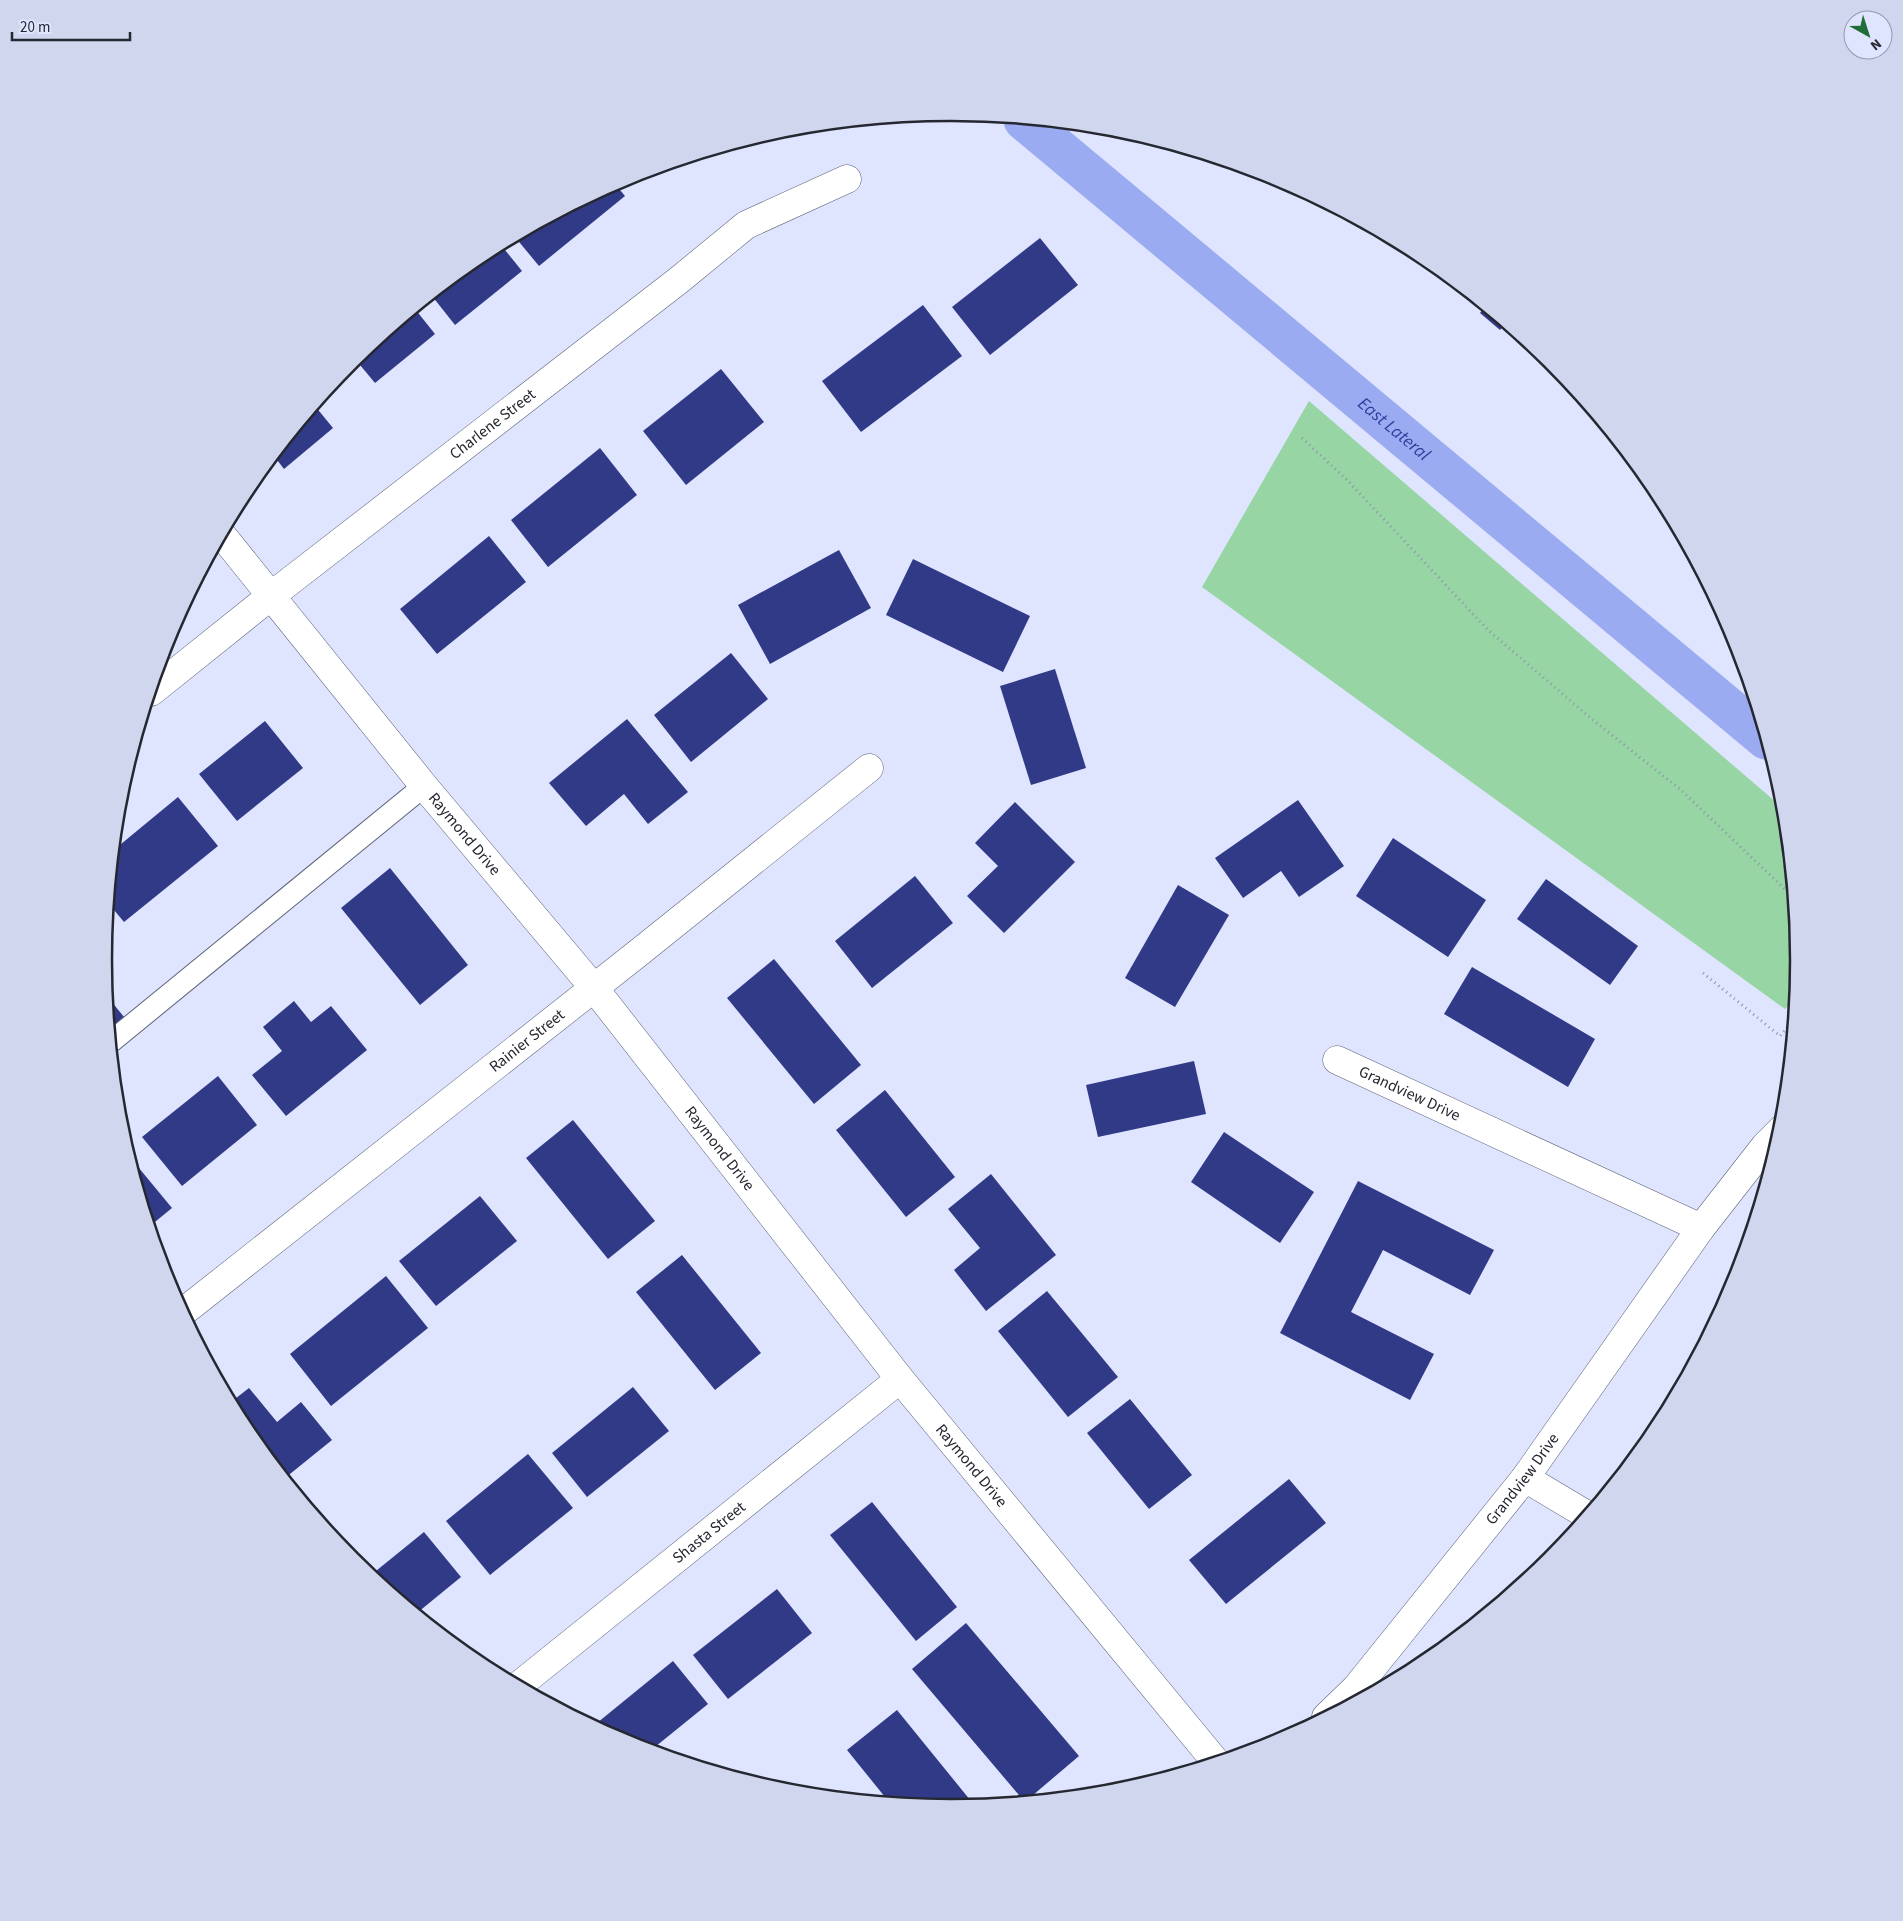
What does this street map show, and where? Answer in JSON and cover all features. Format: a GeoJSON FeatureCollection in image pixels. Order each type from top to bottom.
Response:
{"type":"FeatureCollection","features":[{"type":"Feature","properties":{"kind":"street","name":"Charlene Street"},"geometry":{"type":"LineString","coordinates":[[159,687],[272,596],[679,280],[746,225],[847,179]]}},
{"type":"Feature","properties":{"kind":"street","name":"Raymond Drive"},"geometry":{"type":"LineString","coordinates":[[226,540],[424,786],[594,988],[900,1380],[1212,1758]]}},
{"type":"Feature","properties":{"kind":"street","name":"Rainier Street"},"geometry":{"type":"LineString","coordinates":[[188,1308],[594,988],[869,768]]}},
{"type":"Feature","properties":{"kind":"street","name":"Grandview Drive"},"geometry":{"type":"LineString","coordinates":[[1337,1060],[1701,1228]]}},
{"type":"Feature","properties":{"kind":"street","name":"Grandview Drive"},"geometry":{"type":"LineString","coordinates":[[1339,1704],[1356,1688],[1525,1478],[1701,1228],[1770,1141]]}},
{"type":"Feature","properties":{"kind":"street","name":"Shasta Street"},"geometry":{"type":"LineString","coordinates":[[523,1682],[900,1380]]}},
{"type":"Feature","properties":{"kind":"street"},"geometry":{"type":"LineString","coordinates":[[1525,1478],[1583,1512]]}},
{"type":"Feature","properties":{"kind":"lane"},"geometry":{"type":"LineString","coordinates":[[117,1038],[424,786]]}},
{"type":"Feature","properties":{"kind":"path"},"geometry":{"type":"LineString","coordinates":[[1302,438],[1347,480],[1489,631],[1593,720],[1681,790],[1787,892]]}},
{"type":"Feature","properties":{"kind":"path"},"geometry":{"type":"LineString","coordinates":[[1703,973],[1780,1036],[1788,1027]]}},
{"type":"Feature","properties":{"kind":"green space"},"geometry":{"type":"Polygon","coordinates":[[[1309,401],[1775,801],[1789,906],[1789,1005],[1785,1009],[1202,587],[1309,401]]]}},
{"type":"Feature","properties":{"kind":"building"},"geometry":{"type":"Polygon","coordinates":[[[620,190],[625,196],[539,266],[519,242],[580,208],[620,190]]]}},
{"type":"Feature","properties":{"kind":"building"},"geometry":{"type":"Polygon","coordinates":[[[1040,238],[1078,285],[990,355],[952,307],[1040,238]]]}},
{"type":"Feature","properties":{"kind":"building"},"geometry":{"type":"Polygon","coordinates":[[[505,250],[522,271],[455,325],[435,300],[505,250]]]}},
{"type":"Feature","properties":{"kind":"building"},"geometry":{"type":"Polygon","coordinates":[[[923,305],[962,356],[861,432],[822,381],[923,305]]]}},
{"type":"Feature","properties":{"kind":"building"},"geometry":{"type":"Polygon","coordinates":[[[1482,311],[1502,328],[1500,330],[1480,313],[1482,311]]]}},
{"type":"Feature","properties":{"kind":"building"},"geometry":{"type":"Polygon","coordinates":[[[418,313],[435,334],[375,383],[360,365],[418,313]]]}},
{"type":"Feature","properties":{"kind":"building"},"geometry":{"type":"Polygon","coordinates":[[[721,369],[764,422],[686,485],[643,431],[721,369]]]}},
{"type":"Feature","properties":{"kind":"building"},"geometry":{"type":"Polygon","coordinates":[[[318,410],[333,428],[284,469],[278,461],[318,410]]]}},
{"type":"Feature","properties":{"kind":"building"},"geometry":{"type":"Polygon","coordinates":[[[600,448],[637,495],[548,567],[511,520],[600,448]]]}},
{"type":"Feature","properties":{"kind":"building"},"geometry":{"type":"Polygon","coordinates":[[[489,536],[526,582],[437,654],[400,609],[489,536]]]}},
{"type":"Feature","properties":{"kind":"building"},"geometry":{"type":"Polygon","coordinates":[[[839,550],[871,608],[770,664],[738,605],[839,550]]]}},
{"type":"Feature","properties":{"kind":"building"},"geometry":{"type":"Polygon","coordinates":[[[913,559],[1030,616],[1003,672],[886,615],[913,559]]]}},
{"type":"Feature","properties":{"kind":"building"},"geometry":{"type":"Polygon","coordinates":[[[731,653],[768,699],[691,762],[654,715],[731,653]]]}},
{"type":"Feature","properties":{"kind":"building"},"geometry":{"type":"Polygon","coordinates":[[[1055,669],[1086,768],[1031,785],[1000,686],[1055,669]]]}},
{"type":"Feature","properties":{"kind":"building"},"geometry":{"type":"Polygon","coordinates":[[[627,719],[688,792],[648,824],[624,794],[586,826],[549,783],[627,719]]]}},
{"type":"Feature","properties":{"kind":"building"},"geometry":{"type":"Polygon","coordinates":[[[265,721],[303,768],[237,821],[199,774],[265,721]]]}},
{"type":"Feature","properties":{"kind":"building"},"geometry":{"type":"Polygon","coordinates":[[[178,797],[218,846],[124,922],[114,910],[121,844],[178,797]]]}},
{"type":"Feature","properties":{"kind":"building"},"geometry":{"type":"Polygon","coordinates":[[[1298,800],[1344,866],[1299,897],[1281,871],[1243,898],[1215,858],[1298,800]]]}},
{"type":"Feature","properties":{"kind":"building"},"geometry":{"type":"Polygon","coordinates":[[[1015,802],[1075,862],[1004,933],[967,896],[998,866],[975,843],[1015,802]]]}},
{"type":"Feature","properties":{"kind":"building"},"geometry":{"type":"Polygon","coordinates":[[[1393,838],[1486,900],[1448,957],[1356,896],[1393,838]]]}},
{"type":"Feature","properties":{"kind":"building"},"geometry":{"type":"Polygon","coordinates":[[[390,868],[468,965],[420,1005],[341,908],[390,868]]]}},
{"type":"Feature","properties":{"kind":"building"},"geometry":{"type":"Polygon","coordinates":[[[915,876],[953,923],[872,988],[835,941],[915,876]]]}},
{"type":"Feature","properties":{"kind":"building"},"geometry":{"type":"Polygon","coordinates":[[[1546,879],[1638,946],[1610,985],[1517,919],[1546,879]]]}},
{"type":"Feature","properties":{"kind":"building"},"geometry":{"type":"Polygon","coordinates":[[[1178,885],[1229,915],[1175,1007],[1125,978],[1178,885]]]}},
{"type":"Feature","properties":{"kind":"building"},"geometry":{"type":"Polygon","coordinates":[[[774,959],[861,1065],[814,1104],[727,998],[774,959]]]}},
{"type":"Feature","properties":{"kind":"building"},"geometry":{"type":"Polygon","coordinates":[[[1472,967],[1595,1039],[1568,1087],[1444,1014],[1472,967]]]}},
{"type":"Feature","properties":{"kind":"building"},"geometry":{"type":"Polygon","coordinates":[[[294,1001],[311,1022],[331,1006],[367,1050],[286,1116],[252,1075],[282,1051],[263,1027],[294,1001]]]}},
{"type":"Feature","properties":{"kind":"building"},"geometry":{"type":"Polygon","coordinates":[[[114,1004],[124,1017],[115,1024],[114,1004]]]}},
{"type":"Feature","properties":{"kind":"building"},"geometry":{"type":"Polygon","coordinates":[[[1194,1061],[1206,1114],[1098,1137],[1086,1085],[1194,1061]]]}},
{"type":"Feature","properties":{"kind":"building"},"geometry":{"type":"Polygon","coordinates":[[[218,1076],[257,1125],[182,1186],[142,1137],[218,1076]]]}},
{"type":"Feature","properties":{"kind":"building"},"geometry":{"type":"Polygon","coordinates":[[[885,1090],[955,1177],[906,1217],[836,1130],[885,1090]]]}},
{"type":"Feature","properties":{"kind":"building"},"geometry":{"type":"Polygon","coordinates":[[[573,1120],[655,1221],[608,1259],[526,1158],[573,1120]]]}},
{"type":"Feature","properties":{"kind":"building"},"geometry":{"type":"Polygon","coordinates":[[[1224,1132],[1314,1192],[1280,1243],[1191,1182],[1224,1132]]]}},
{"type":"Feature","properties":{"kind":"building"},"geometry":{"type":"Polygon","coordinates":[[[139,1168],[172,1208],[155,1222],[139,1168]]]}},
{"type":"Feature","properties":{"kind":"building"},"geometry":{"type":"Polygon","coordinates":[[[991,1174],[1056,1255],[986,1311],[954,1270],[980,1248],[948,1209],[991,1174]]]}},
{"type":"Feature","properties":{"kind":"building"},"geometry":{"type":"Polygon","coordinates":[[[1358,1181],[1494,1250],[1470,1295],[1383,1250],[1351,1312],[1434,1354],[1410,1400],[1280,1333],[1358,1181]]]}},
{"type":"Feature","properties":{"kind":"building"},"geometry":{"type":"Polygon","coordinates":[[[480,1196],[517,1241],[436,1306],[399,1261],[480,1196]]]}},
{"type":"Feature","properties":{"kind":"building"},"geometry":{"type":"Polygon","coordinates":[[[682,1255],[761,1353],[715,1390],[636,1292],[682,1255]]]}},
{"type":"Feature","properties":{"kind":"building"},"geometry":{"type":"Polygon","coordinates":[[[386,1276],[428,1328],[331,1406],[290,1354],[386,1276]]]}},
{"type":"Feature","properties":{"kind":"building"},"geometry":{"type":"Polygon","coordinates":[[[1047,1291],[1118,1377],[1068,1417],[998,1331],[1047,1291]]]}},
{"type":"Feature","properties":{"kind":"building"},"geometry":{"type":"Polygon","coordinates":[[[633,1387],[669,1431],[587,1497],[552,1453],[633,1387]]]}},
{"type":"Feature","properties":{"kind":"building"},"geometry":{"type":"Polygon","coordinates":[[[249,1388],[277,1422],[301,1402],[332,1440],[289,1475],[254,1427],[236,1398],[249,1388]]]}},
{"type":"Feature","properties":{"kind":"building"},"geometry":{"type":"Polygon","coordinates":[[[1130,1399],[1192,1475],[1149,1509],[1087,1433],[1130,1399]]]}},
{"type":"Feature","properties":{"kind":"building"},"geometry":{"type":"Polygon","coordinates":[[[528,1454],[573,1508],[490,1575],[446,1521],[528,1454]]]}},
{"type":"Feature","properties":{"kind":"building"},"geometry":{"type":"Polygon","coordinates":[[[1289,1479],[1326,1523],[1226,1604],[1189,1560],[1289,1479]]]}},
{"type":"Feature","properties":{"kind":"building"},"geometry":{"type":"Polygon","coordinates":[[[872,1502],[957,1607],[916,1641],[830,1535],[872,1502]]]}},
{"type":"Feature","properties":{"kind":"building"},"geometry":{"type":"Polygon","coordinates":[[[424,1532],[461,1577],[421,1610],[376,1571],[424,1532]]]}},
{"type":"Feature","properties":{"kind":"building"},"geometry":{"type":"Polygon","coordinates":[[[777,1589],[812,1633],[728,1699],[693,1655],[777,1589]]]}},
{"type":"Feature","properties":{"kind":"building"},"geometry":{"type":"Polygon","coordinates":[[[966,1623],[1079,1756],[1033,1795],[1020,1796],[912,1669],[966,1623]]]}},
{"type":"Feature","properties":{"kind":"building"},"geometry":{"type":"Polygon","coordinates":[[[673,1661],[708,1704],[657,1746],[599,1722],[673,1661]]]}},
{"type":"Feature","properties":{"kind":"building"},"geometry":{"type":"Polygon","coordinates":[[[897,1710],[970,1799],[885,1797],[847,1750],[897,1710]]]}},
{"type":"Feature","properties":{"kind":"waterway","name":"East Lateral"},"geometry":{"type":"LineString","coordinates":[[1031,126],[1759,733]]}}]}
